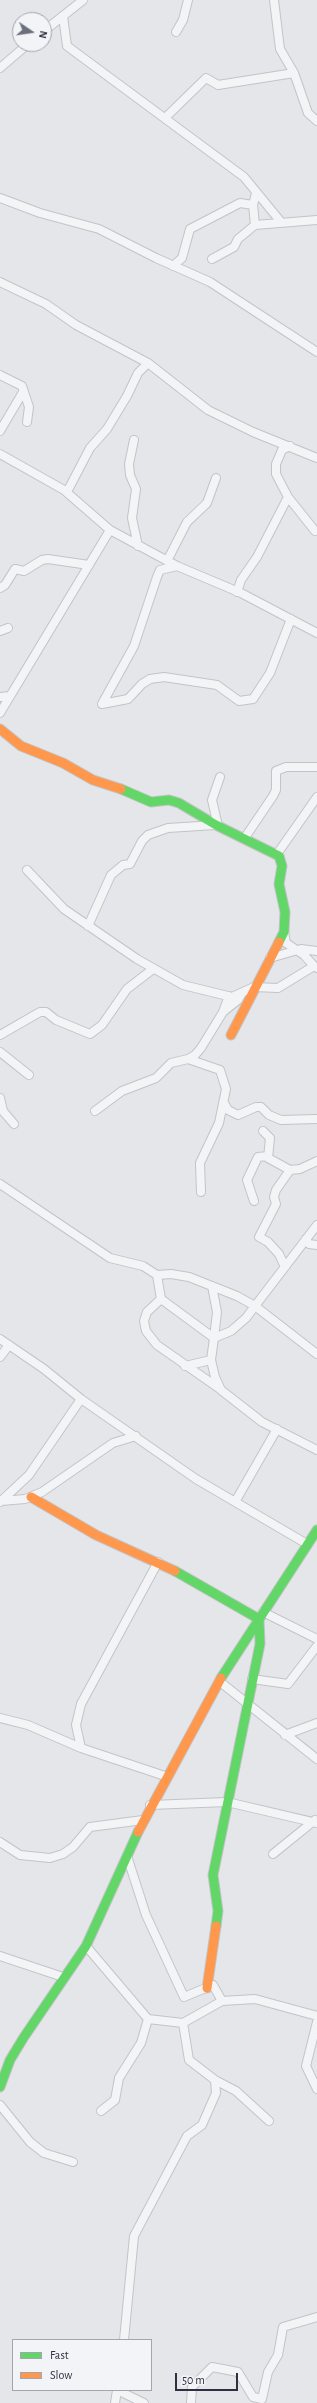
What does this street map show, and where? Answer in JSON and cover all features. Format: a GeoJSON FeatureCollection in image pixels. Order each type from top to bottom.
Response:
{"type":"FeatureCollection","features":[{"type":"Feature","properties":{"kind":"street"},"geometry":{"type":"LineString","coordinates":[[52,25],[83,0]]}},
{"type":"Feature","properties":{"kind":"street"},"geometry":{"type":"LineString","coordinates":[[176,32],[183,20],[188,0]]}},
{"type":"Feature","properties":{"kind":"street"},"geometry":{"type":"LineString","coordinates":[[274,0],[280,49],[294,73],[308,113],[317,121]]}},
{"type":"Feature","properties":{"kind":"street"},"geometry":{"type":"LineString","coordinates":[[63,16],[67,46],[244,177],[281,222]]}},
{"type":"Feature","properties":{"kind":"street"},"geometry":{"type":"LineString","coordinates":[[0,68],[19,52]]}},
{"type":"Feature","properties":{"kind":"street"},"geometry":{"type":"LineString","coordinates":[[165,118],[206,78],[218,85],[294,73]]}},
{"type":"Feature","properties":{"kind":"street"},"geometry":{"type":"LineString","coordinates":[[255,225],[253,206],[256,193]]}},
{"type":"Feature","properties":{"kind":"street"},"geometry":{"type":"LineString","coordinates":[[0,198],[40,213],[99,229],[173,266],[210,282],[317,352]]}},
{"type":"Feature","properties":{"kind":"street"},"geometry":{"type":"LineString","coordinates":[[173,266],[182,258],[190,229],[240,203],[253,206]]}},
{"type":"Feature","properties":{"kind":"street"},"geometry":{"type":"LineString","coordinates":[[212,259],[234,247],[238,239],[255,225],[317,220]]}},
{"type":"Feature","properties":{"kind":"street"},"geometry":{"type":"LineString","coordinates":[[0,282],[46,304],[76,325],[148,363],[181,391],[208,410],[253,432],[317,458]]}},
{"type":"Feature","properties":{"kind":"street"},"geometry":{"type":"LineString","coordinates":[[67,492],[90,448],[107,429],[127,396],[138,373],[148,363]]}},
{"type":"Feature","properties":{"kind":"street"},"geometry":{"type":"LineString","coordinates":[[0,375],[22,386],[29,407],[27,422]]}},
{"type":"Feature","properties":{"kind":"street"},"geometry":{"type":"LineString","coordinates":[[0,431],[24,392]]}},
{"type":"Feature","properties":{"kind":"street"},"geometry":{"type":"LineString","coordinates":[[134,440],[129,464],[130,475],[136,488],[132,518],[138,546]]}},
{"type":"Feature","properties":{"kind":"street"},"geometry":{"type":"LineString","coordinates":[[290,446],[282,450],[276,464],[276,474],[288,497],[314,531]]}},
{"type":"Feature","properties":{"kind":"street"},"geometry":{"type":"LineString","coordinates":[[0,454],[67,492],[110,530],[138,546],[176,566],[237,592],[317,633]]}},
{"type":"Feature","properties":{"kind":"street"},"geometry":{"type":"LineString","coordinates":[[167,561],[187,522],[207,503],[216,478]]}},
{"type":"Feature","properties":{"kind":"street"},"geometry":{"type":"LineString","coordinates":[[237,592],[241,580],[257,557],[288,497]]}},
{"type":"Feature","properties":{"kind":"street"},"geometry":{"type":"LineString","coordinates":[[0,713],[110,530]]}},
{"type":"Feature","properties":{"kind":"street"},"geometry":{"type":"LineString","coordinates":[[0,588],[5,585],[15,568],[24,571],[42,560],[48,559],[89,565]]}},
{"type":"Feature","properties":{"kind":"street"},"geometry":{"type":"LineString","coordinates":[[176,566],[160,570],[156,577],[134,646],[102,704],[128,699],[142,684],[150,679],[164,677],[217,686],[239,701],[252,699],[270,673],[291,620]]}},
{"type":"Feature","properties":{"kind":"street"},"geometry":{"type":"LineString","coordinates":[[0,697],[10,696]]}},
{"type":"Feature","properties":{"kind":"street"},"geometry":{"type":"LineString","coordinates":[[0,729],[21,746],[63,763],[93,780],[126,790],[151,802],[169,800],[179,803],[217,825],[277,854],[282,860],[279,884],[285,912],[284,932],[286,943],[304,955],[316,967],[278,988],[254,987],[242,993],[229,996],[183,985],[153,969],[64,909],[27,870]]}},
{"type":"Feature","properties":{"kind":"street"},"geometry":{"type":"LineString","coordinates":[[244,839],[276,790],[276,771],[286,767],[317,767]]}},
{"type":"Feature","properties":{"kind":"street"},"geometry":{"type":"LineString","coordinates":[[217,825],[212,800],[220,777]]}},
{"type":"Feature","properties":{"kind":"street"},"geometry":{"type":"LineString","coordinates":[[277,854],[317,797]]}},
{"type":"Feature","properties":{"kind":"street"},"geometry":{"type":"LineString","coordinates":[[88,926],[111,875],[123,865],[130,864],[142,841],[148,835],[168,828],[217,825]]}},
{"type":"Feature","properties":{"kind":"street"},"geometry":{"type":"LineString","coordinates":[[231,1035],[254,987],[284,932]]}},
{"type":"Feature","properties":{"kind":"street"},"geometry":{"type":"LineString","coordinates":[[270,958],[295,950],[317,951]]}},
{"type":"Feature","properties":{"kind":"street"},"geometry":{"type":"LineString","coordinates":[[0,1035],[40,1012],[46,1012],[56,1020],[90,1034],[102,1025],[127,989],[153,969]]}},
{"type":"Feature","properties":{"kind":"street"},"geometry":{"type":"LineString","coordinates":[[223,1012],[238,1000],[242,993]]}},
{"type":"Feature","properties":{"kind":"street"},"geometry":{"type":"LineString","coordinates":[[95,1111],[122,1091],[156,1078],[171,1064],[188,1059],[195,1055],[201,1048],[223,1012],[229,996]]}},
{"type":"Feature","properties":{"kind":"street"},"geometry":{"type":"LineString","coordinates":[[0,1052],[28,1075]]}},
{"type":"Feature","properties":{"kind":"street"},"geometry":{"type":"LineString","coordinates":[[188,1059],[220,1070],[226,1089],[219,1122],[200,1163],[201,1192]]}},
{"type":"Feature","properties":{"kind":"street"},"geometry":{"type":"LineString","coordinates":[[0,1098],[3,1111],[14,1124]]}},
{"type":"Feature","properties":{"kind":"street"},"geometry":{"type":"LineString","coordinates":[[224,1103],[228,1110],[238,1115],[256,1107],[262,1108],[269,1115],[281,1120],[317,1119]]}},
{"type":"Feature","properties":{"kind":"street"},"geometry":{"type":"LineString","coordinates":[[263,1132],[270,1138],[268,1156]]}},
{"type":"Feature","properties":{"kind":"street"},"geometry":{"type":"LineString","coordinates":[[254,1201],[247,1180],[258,1156],[268,1156],[290,1170],[300,1169],[317,1161]]}},
{"type":"Feature","properties":{"kind":"street"},"geometry":{"type":"LineString","coordinates":[[285,1267],[279,1254],[268,1242],[259,1237],[276,1204],[274,1198],[276,1190],[290,1170]]}},
{"type":"Feature","properties":{"kind":"street"},"geometry":{"type":"LineString","coordinates":[[0,1184],[110,1258],[143,1266],[157,1275],[171,1274],[189,1277],[212,1286],[255,1306],[317,1354]]}},
{"type":"Feature","properties":{"kind":"street"},"geometry":{"type":"LineString","coordinates":[[214,1338],[231,1331],[246,1318],[317,1225]]}},
{"type":"Feature","properties":{"kind":"street"},"geometry":{"type":"LineString","coordinates":[[306,1239],[309,1244],[317,1245]]}},
{"type":"Feature","properties":{"kind":"street"},"geometry":{"type":"LineString","coordinates":[[157,1275],[161,1299],[214,1338]]}},
{"type":"Feature","properties":{"kind":"street"},"geometry":{"type":"LineString","coordinates":[[212,1286],[217,1312],[211,1360],[215,1377],[221,1390]]}},
{"type":"Feature","properties":{"kind":"street"},"geometry":{"type":"LineString","coordinates":[[161,1299],[147,1312],[144,1321],[146,1331],[157,1345],[221,1390],[262,1422],[317,1450]]}},
{"type":"Feature","properties":{"kind":"street"},"geometry":{"type":"LineString","coordinates":[[0,1339],[44,1369],[81,1399],[196,1479],[307,1544]]}},
{"type":"Feature","properties":{"kind":"street"},"geometry":{"type":"LineString","coordinates":[[0,1357],[9,1345]]}},
{"type":"Feature","properties":{"kind":"street"},"geometry":{"type":"LineString","coordinates":[[185,1366],[211,1360]]}},
{"type":"Feature","properties":{"kind":"street"},"geometry":{"type":"LineString","coordinates":[[1,1501],[29,1475],[81,1399]]}},
{"type":"Feature","properties":{"kind":"street"},"geometry":{"type":"LineString","coordinates":[[235,1502],[277,1429]]}},
{"type":"Feature","properties":{"kind":"street"},"geometry":{"type":"LineString","coordinates":[[1,1501],[31,1496],[42,1492],[113,1443],[136,1436]]}},
{"type":"Feature","properties":{"kind":"street"},"geometry":{"type":"LineString","coordinates":[[31,1496],[96,1535],[158,1562],[261,1615],[317,1639]]}},
{"type":"Feature","properties":{"kind":"street"},"geometry":{"type":"LineString","coordinates":[[0,2087],[10,2060],[63,1977],[86,1946],[150,1805],[219,1681],[317,1530]]}},
{"type":"Feature","properties":{"kind":"street"},"geometry":{"type":"LineString","coordinates":[[81,1748],[76,1725],[81,1704],[158,1562]]}},
{"type":"Feature","properties":{"kind":"street"},"geometry":{"type":"LineString","coordinates":[[207,1988],[218,1911],[213,1875],[260,1644],[261,1615]]}},
{"type":"Feature","properties":{"kind":"street"},"geometry":{"type":"LineString","coordinates":[[252,1679],[288,1684],[317,1646]]}},
{"type":"Feature","properties":{"kind":"street"},"geometry":{"type":"LineString","coordinates":[[219,1681],[317,1759]]}},
{"type":"Feature","properties":{"kind":"street"},"geometry":{"type":"LineString","coordinates":[[0,1718],[28,1725],[81,1748],[166,1776]]}},
{"type":"Feature","properties":{"kind":"street"},"geometry":{"type":"LineString","coordinates":[[285,1735],[317,1723]]}},
{"type":"Feature","properties":{"kind":"street"},"geometry":{"type":"LineString","coordinates":[[150,1805],[227,1802],[316,1821]]}},
{"type":"Feature","properties":{"kind":"street"},"geometry":{"type":"LineString","coordinates":[[0,1842],[20,1855],[50,1858],[63,1854],[73,1847],[90,1827],[143,1820]]}},
{"type":"Feature","properties":{"kind":"street"},"geometry":{"type":"LineString","coordinates":[[273,1854],[316,1821]]}},
{"type":"Feature","properties":{"kind":"street"},"geometry":{"type":"LineString","coordinates":[[127,1856],[146,1915],[179,1990],[184,1998],[213,1986],[222,2001]]}},
{"type":"Feature","properties":{"kind":"street"},"geometry":{"type":"LineString","coordinates":[[86,1946],[148,2019],[183,2023],[222,2001],[255,1999],[317,2016]]}},
{"type":"Feature","properties":{"kind":"street"},"geometry":{"type":"LineString","coordinates":[[0,1956],[63,1977]]}},
{"type":"Feature","properties":{"kind":"street"},"geometry":{"type":"LineString","coordinates":[[101,2112],[115,2100],[119,2078],[141,2043],[148,2019]]}},
{"type":"Feature","properties":{"kind":"street"},"geometry":{"type":"LineString","coordinates":[[317,2022],[306,2066],[317,2089]]}},
{"type":"Feature","properties":{"kind":"street"},"geometry":{"type":"LineString","coordinates":[[183,2023],[189,2060],[215,2080],[236,2091],[269,2121]]}},
{"type":"Feature","properties":{"kind":"street"},"geometry":{"type":"LineString","coordinates":[[124,2339],[134,2236],[187,2136],[202,2125],[216,2093],[215,2080]]}},
{"type":"Feature","properties":{"kind":"street"},"geometry":{"type":"LineString","coordinates":[[0,2105],[30,2142],[44,2153],[73,2162]]}},
{"type":"Feature","properties":{"kind":"street"},"geometry":{"type":"LineString","coordinates":[[191,2403],[192,2387],[212,2367],[238,2372],[252,2397],[261,2401],[268,2372],[278,2356],[283,2327],[317,2317]]}},
{"type":"Feature","properties":{"kind":"street"},"geometry":{"type":"LineString","coordinates":[[114,2403],[117,2391]]}},
{"type":"Feature","properties":{"kind":"street"},"geometry":{"type":"LineString","coordinates":[[119,2391],[144,2403]]}},
{"type":"Feature","properties":{"kind":"traffic: fast"},"geometry":{"type":"LineString","coordinates":[[121,789],[151,802],[169,800],[179,803],[216,825],[279,856],[282,866],[279,884],[285,912],[284,932],[279,942]]}},
{"type":"Feature","properties":{"kind":"traffic: fast"},"geometry":{"type":"LineString","coordinates":[[221,1678],[317,1530]]}},
{"type":"Feature","properties":{"kind":"traffic: fast"},"geometry":{"type":"LineString","coordinates":[[175,1571],[259,1619],[260,1644],[213,1875],[218,1911],[216,1926]]}},
{"type":"Feature","properties":{"kind":"traffic: fast"},"geometry":{"type":"LineString","coordinates":[[0,2087],[10,2060],[24,2037],[86,1946],[138,1832]]}},
{"type":"Feature","properties":{"kind":"traffic: slow"},"geometry":{"type":"LineString","coordinates":[[0,729],[21,746],[63,763],[93,780],[121,789]]}},
{"type":"Feature","properties":{"kind":"traffic: slow"},"geometry":{"type":"LineString","coordinates":[[231,1035],[279,942]]}},
{"type":"Feature","properties":{"kind":"traffic: slow"},"geometry":{"type":"LineString","coordinates":[[31,1497],[96,1535],[175,1571]]}},
{"type":"Feature","properties":{"kind":"traffic: slow"},"geometry":{"type":"LineString","coordinates":[[138,1832],[221,1678]]}},
{"type":"Feature","properties":{"kind":"traffic: slow"},"geometry":{"type":"LineString","coordinates":[[207,1988],[216,1926]]}}]}
